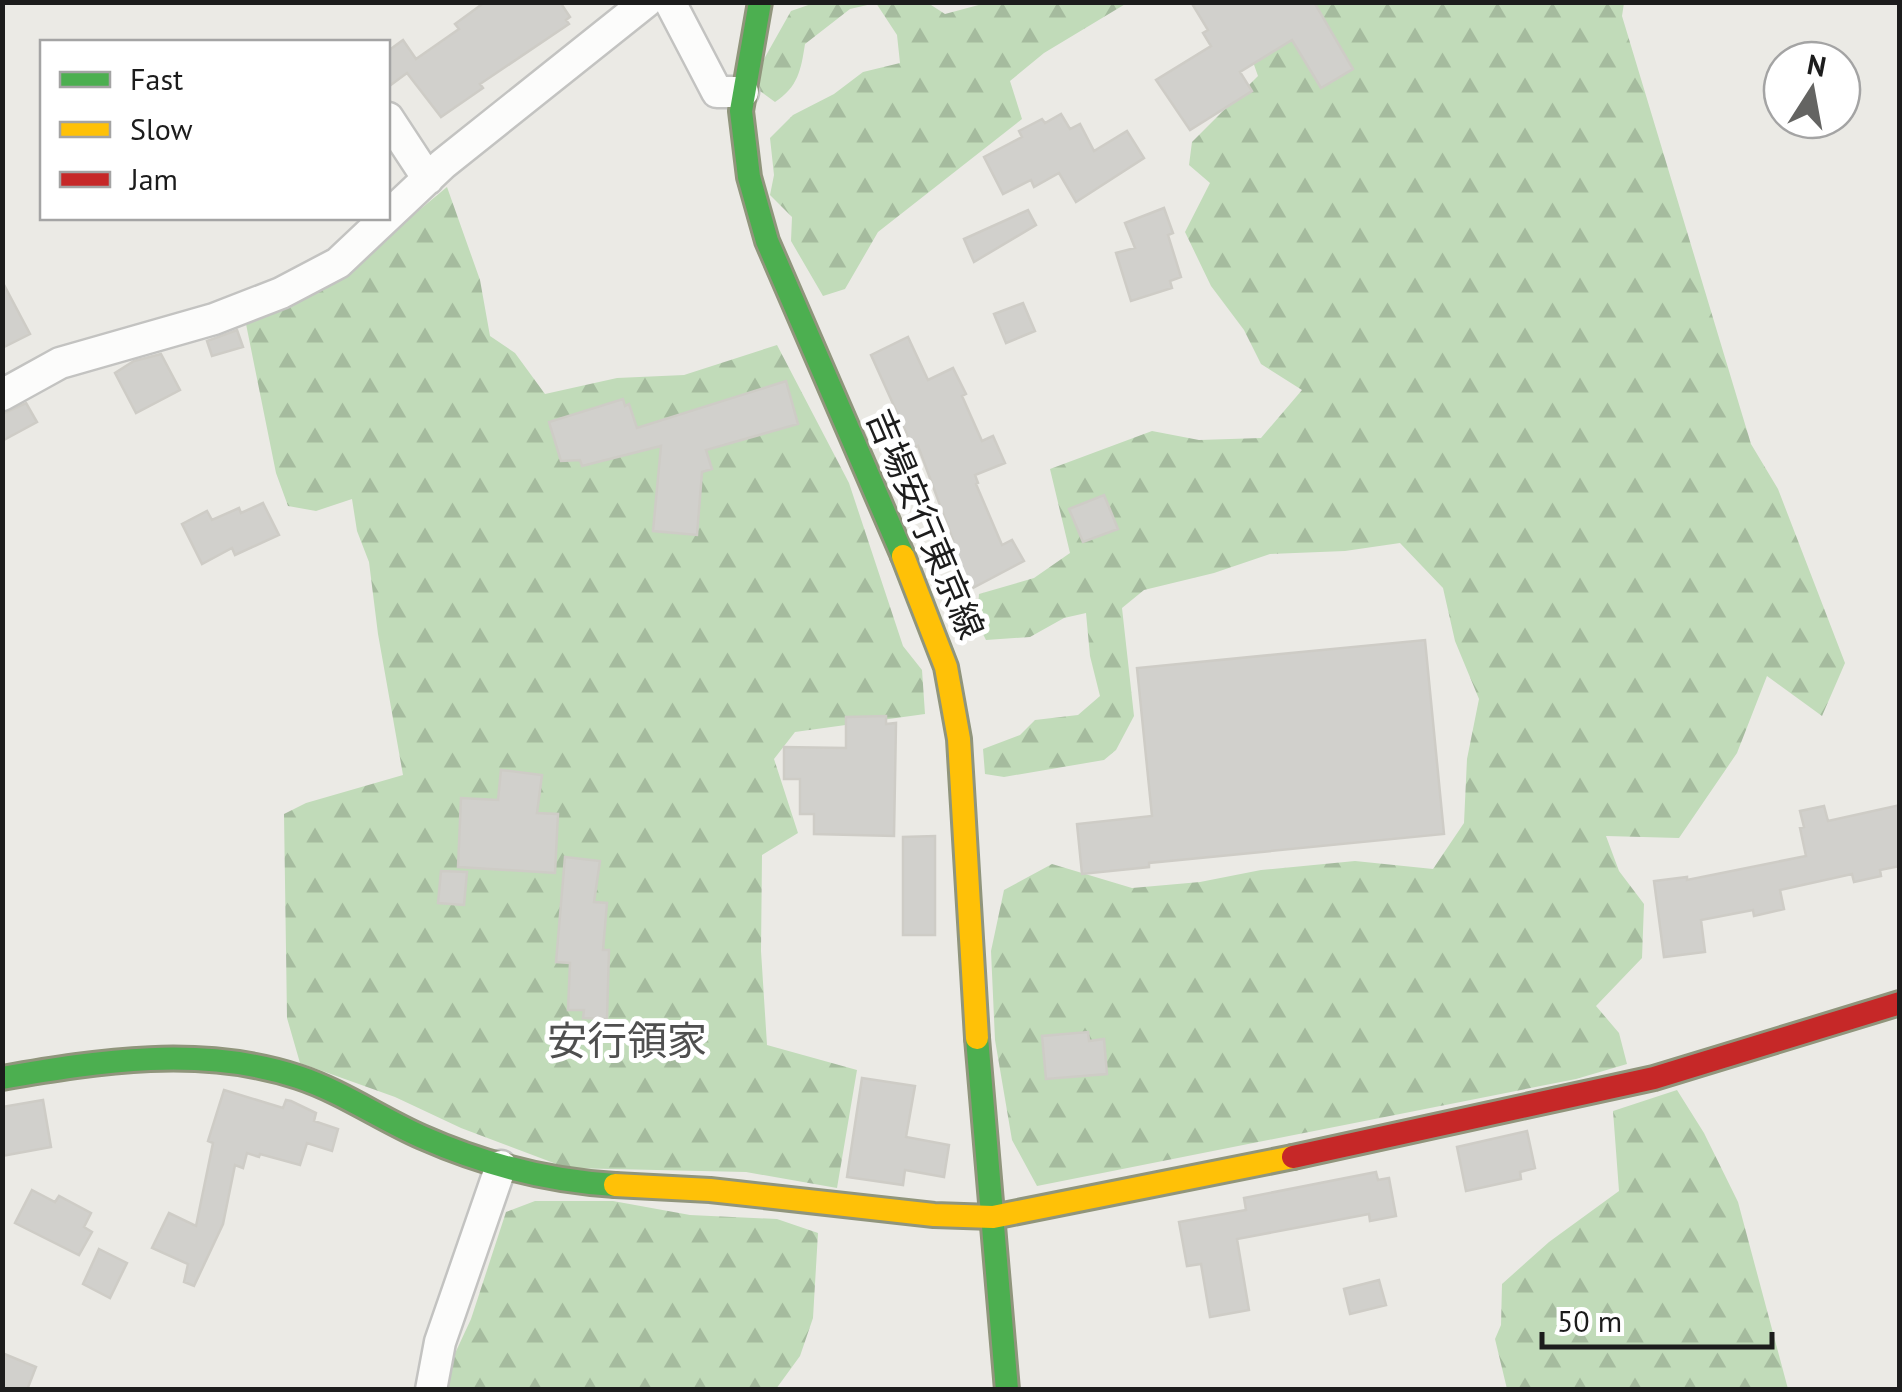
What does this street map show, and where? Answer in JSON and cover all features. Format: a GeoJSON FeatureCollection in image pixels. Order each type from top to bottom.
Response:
{"type":"FeatureCollection","features":[{"type":"Feature","properties":{"kind":"street"},"geometry":{"type":"LineString","coordinates":[[390,214],[544,81],[646,2]]}},
{"type":"Feature","properties":{"kind":"street"},"geometry":{"type":"LineString","coordinates":[[670,2],[716,92],[743,92]]}},
{"type":"Feature","properties":{"kind":"street","name":"吉場安行東京線"},"geometry":{"type":"LineString","coordinates":[[760,2],[743,92],[745,158],[768,241],[927,611],[946,668],[959,739],[972,974],[1007,1390]]}},
{"type":"Feature","properties":{"kind":"street"},"geometry":{"type":"LineString","coordinates":[[390,121],[428,179]]}},
{"type":"Feature","properties":{"kind":"street"},"geometry":{"type":"LineString","coordinates":[[2,395],[60,363],[214,320],[281,292],[338,263],[384,220]]}},
{"type":"Feature","properties":{"kind":"street"},"geometry":{"type":"LineString","coordinates":[[2,1078],[121,1059],[192,1060],[271,1069],[299,1077],[424,1138],[501,1166],[586,1183],[710,1190],[934,1215],[993,1217],[1308,1154],[1654,1078],[1900,1003]]}},
{"type":"Feature","properties":{"kind":"street"},"geometry":{"type":"LineString","coordinates":[[431,1390],[440,1342],[501,1166]]}},
{"type":"Feature","properties":{"kind":"green space"},"geometry":{"type":"Polygon","coordinates":[[[814,3],[876,3],[850,9],[805,44],[797,77],[775,102],[757,89],[764,59],[791,11],[814,3]]]}},
{"type":"Feature","properties":{"kind":"green space"},"geometry":{"type":"Polygon","coordinates":[[[876,3],[928,3],[945,14],[986,3],[1127,3],[1044,53],[1010,81],[1022,119],[878,232],[845,289],[823,296],[791,241],[792,217],[770,195],[774,175],[770,138],[793,115],[834,94],[863,72],[900,63],[897,35],[876,3]]]}},
{"type":"Feature","properties":{"kind":"green space"},"geometry":{"type":"Polygon","coordinates":[[[1232,3],[1624,3],[1622,16],[1751,444],[1778,489],[1845,663],[1822,716],[1767,676],[1737,753],[1679,838],[1606,836],[1619,871],[1644,904],[1642,958],[1596,1006],[1619,1033],[1627,1064],[1576,1079],[1037,1186],[1012,1140],[995,1040],[991,951],[1004,890],[1052,864],[1132,888],[1355,861],[1433,869],[1464,823],[1467,759],[1479,699],[1455,641],[1443,588],[1400,543],[1345,551],[1270,554],[1144,590],[1122,608],[1134,716],[1116,750],[1104,760],[1004,777],[985,774],[983,749],[1020,735],[1035,720],[1078,715],[1100,696],[1090,656],[1086,613],[1064,618],[1030,637],[986,640],[977,622],[979,594],[1034,578],[1070,553],[1050,469],[1152,431],[1199,440],[1261,438],[1302,390],[1261,364],[1244,330],[1211,286],[1185,232],[1210,183],[1189,165],[1192,142],[1258,76],[1232,3]]]}},
{"type":"Feature","properties":{"kind":"green space"},"geometry":{"type":"Polygon","coordinates":[[[447,187],[480,280],[490,336],[515,353],[545,394],[617,378],[684,375],[777,345],[849,483],[903,646],[922,670],[925,714],[795,732],[774,759],[798,833],[762,855],[761,951],[767,1045],[857,1070],[837,1188],[746,1172],[567,1168],[461,1128],[395,1097],[300,1063],[287,1018],[284,814],[306,803],[403,775],[369,562],[357,531],[352,499],[316,511],[288,506],[276,473],[246,324],[341,275],[447,187]]]}},
{"type":"Feature","properties":{"kind":"green space"},"geometry":{"type":"Polygon","coordinates":[[[1677,1090],[1704,1133],[1738,1202],[1788,1389],[1507,1389],[1495,1339],[1501,1325],[1502,1284],[1549,1242],[1619,1191],[1613,1111],[1677,1090]]]}},
{"type":"Feature","properties":{"kind":"green space"},"geometry":{"type":"Polygon","coordinates":[[[535,1201],[613,1201],[690,1215],[777,1219],[818,1233],[813,1318],[800,1356],[776,1389],[438,1390],[471,1319],[506,1212],[535,1201]]]}},
{"type":"Feature","properties":{"kind":"building"},"geometry":{"type":"Polygon","coordinates":[[[485,2],[560,2],[570,17],[566,20],[569,24],[480,84],[483,88],[441,117],[407,73],[390,86],[390,50],[403,40],[416,59],[459,29],[455,24],[485,2]]]}},
{"type":"Feature","properties":{"kind":"building"},"geometry":{"type":"Polygon","coordinates":[[[1191,2],[1314,2],[1353,69],[1321,88],[1292,40],[1240,72],[1252,91],[1190,130],[1156,80],[1211,46],[1203,33],[1208,30],[1191,2]]]}},
{"type":"Feature","properties":{"kind":"building"},"geometry":{"type":"Polygon","coordinates":[[[1061,114],[1070,129],[1080,124],[1094,151],[1127,131],[1144,158],[1076,202],[1059,173],[1034,187],[1031,180],[1003,194],[984,157],[1022,137],[1019,131],[1061,114]]]}},
{"type":"Feature","properties":{"kind":"building"},"geometry":{"type":"Polygon","coordinates":[[[1164,208],[1181,277],[1170,281],[1172,288],[1131,301],[1116,253],[1135,248],[1125,223],[1164,208]]]}},
{"type":"Feature","properties":{"kind":"building"},"geometry":{"type":"Polygon","coordinates":[[[1028,210],[1036,225],[974,262],[964,239],[1028,210]]]}},
{"type":"Feature","properties":{"kind":"building"},"geometry":{"type":"Polygon","coordinates":[[[2,281],[30,334],[2,348],[2,281]]]}},
{"type":"Feature","properties":{"kind":"building"},"geometry":{"type":"Polygon","coordinates":[[[1023,303],[1035,331],[1006,343],[994,314],[1023,303]]]}},
{"type":"Feature","properties":{"kind":"building"},"geometry":{"type":"Polygon","coordinates":[[[237,330],[243,347],[212,356],[207,341],[237,330]]]}},
{"type":"Feature","properties":{"kind":"building"},"geometry":{"type":"Polygon","coordinates":[[[908,337],[928,380],[953,368],[982,441],[993,436],[1005,463],[975,475],[976,484],[1002,545],[1012,540],[1024,561],[967,591],[945,544],[953,540],[918,446],[913,448],[871,355],[908,337]]]}},
{"type":"Feature","properties":{"kind":"building"},"geometry":{"type":"Polygon","coordinates":[[[161,354],[180,390],[136,413],[115,373],[134,361],[161,354]]]}},
{"type":"Feature","properties":{"kind":"building"},"geometry":{"type":"Polygon","coordinates":[[[786,381],[798,424],[706,450],[712,469],[702,472],[697,535],[653,531],[661,446],[582,466],[580,460],[561,461],[549,422],[623,399],[625,406],[629,404],[637,428],[786,381]]]}},
{"type":"Feature","properties":{"kind":"building"},"geometry":{"type":"Polygon","coordinates":[[[26,403],[37,422],[2,441],[2,414],[26,403]]]}},
{"type":"Feature","properties":{"kind":"building"},"geometry":{"type":"Polygon","coordinates":[[[1104,495],[1118,529],[1083,542],[1069,509],[1104,495]]]}},
{"type":"Feature","properties":{"kind":"building"},"geometry":{"type":"Polygon","coordinates":[[[263,503],[279,535],[235,555],[232,548],[202,564],[182,524],[207,511],[212,520],[263,503]]]}},
{"type":"Feature","properties":{"kind":"building"},"geometry":{"type":"Polygon","coordinates":[[[1425,640],[1444,834],[1149,863],[1149,867],[1082,874],[1077,824],[1152,816],[1137,668],[1425,640]]]}},
{"type":"Feature","properties":{"kind":"building"},"geometry":{"type":"Polygon","coordinates":[[[886,716],[886,724],[896,723],[894,836],[814,834],[814,814],[800,814],[800,779],[784,779],[784,747],[846,748],[846,717],[886,716]]]}},
{"type":"Feature","properties":{"kind":"building"},"geometry":{"type":"Polygon","coordinates":[[[501,770],[542,775],[537,813],[558,814],[555,873],[458,867],[461,798],[498,800],[501,770]]]}},
{"type":"Feature","properties":{"kind":"building"},"geometry":{"type":"Polygon","coordinates":[[[1900,805],[1900,866],[1880,870],[1881,876],[1854,882],[1852,874],[1780,890],[1784,909],[1754,916],[1753,910],[1701,920],[1705,952],[1664,957],[1654,881],[1687,880],[1806,856],[1800,811],[1824,806],[1828,821],[1900,805]]]}},
{"type":"Feature","properties":{"kind":"building"},"geometry":{"type":"Polygon","coordinates":[[[935,836],[935,935],[903,935],[903,837],[935,836]]]}},
{"type":"Feature","properties":{"kind":"building"},"geometry":{"type":"Polygon","coordinates":[[[565,857],[600,861],[594,902],[607,903],[603,950],[609,950],[607,1019],[583,1018],[584,1010],[568,1010],[570,963],[556,962],[565,857]]]}},
{"type":"Feature","properties":{"kind":"building"},"geometry":{"type":"Polygon","coordinates":[[[441,871],[467,872],[464,905],[438,903],[441,871]]]}},
{"type":"Feature","properties":{"kind":"building"},"geometry":{"type":"Polygon","coordinates":[[[1088,1032],[1089,1041],[1104,1039],[1107,1074],[1046,1079],[1042,1036],[1088,1032]]]}},
{"type":"Feature","properties":{"kind":"building"},"geometry":{"type":"Polygon","coordinates":[[[862,1078],[915,1086],[906,1137],[949,1145],[944,1177],[905,1170],[903,1185],[847,1177],[862,1078]]]}},
{"type":"Feature","properties":{"kind":"building"},"geometry":{"type":"Polygon","coordinates":[[[224,1090],[283,1108],[286,1100],[291,1101],[316,1113],[314,1121],[338,1129],[332,1151],[307,1143],[300,1165],[247,1153],[243,1168],[235,1165],[223,1224],[194,1286],[184,1282],[188,1264],[152,1248],[169,1213],[196,1226],[213,1143],[208,1141],[224,1090]]]}},
{"type":"Feature","properties":{"kind":"building"},"geometry":{"type":"Polygon","coordinates":[[[43,1100],[51,1147],[2,1156],[2,1107],[43,1100]]]}},
{"type":"Feature","properties":{"kind":"building"},"geometry":{"type":"Polygon","coordinates":[[[1527,1131],[1535,1168],[1520,1172],[1521,1179],[1466,1191],[1457,1147],[1527,1131]]]}},
{"type":"Feature","properties":{"kind":"building"},"geometry":{"type":"Polygon","coordinates":[[[1376,1172],[1378,1180],[1389,1178],[1396,1216],[1370,1221],[1369,1214],[1237,1239],[1249,1310],[1210,1317],[1201,1264],[1187,1266],[1179,1222],[1246,1210],[1244,1198],[1376,1172]]]}},
{"type":"Feature","properties":{"kind":"building"},"geometry":{"type":"Polygon","coordinates":[[[32,1190],[55,1202],[59,1196],[91,1213],[84,1227],[92,1232],[79,1255],[15,1223],[32,1190]]]}},
{"type":"Feature","properties":{"kind":"building"},"geometry":{"type":"Polygon","coordinates":[[[99,1249],[127,1263],[110,1298],[83,1284],[99,1249]]]}},
{"type":"Feature","properties":{"kind":"building"},"geometry":{"type":"Polygon","coordinates":[[[1379,1280],[1386,1305],[1350,1314],[1344,1289],[1379,1280]]]}},
{"type":"Feature","properties":{"kind":"building"},"geometry":{"type":"Polygon","coordinates":[[[2,1353],[36,1367],[27,1390],[2,1390],[2,1353]]]}},
{"type":"Feature","properties":{"kind":"traffic: fast"},"geometry":{"type":"LineString","coordinates":[[760,2],[741,111],[749,177],[767,241],[903,556]]}},
{"type":"Feature","properties":{"kind":"traffic: fast"},"geometry":{"type":"LineString","coordinates":[[977,1038],[1007,1390]]}},
{"type":"Feature","properties":{"kind":"traffic: fast"},"geometry":{"type":"LineString","coordinates":[[2,1078],[150,1059],[224,1061],[261,1067],[314,1083],[445,1147],[517,1170],[615,1185]]}},
{"type":"Feature","properties":{"kind":"traffic: slow"},"geometry":{"type":"LineString","coordinates":[[903,556],[946,667],[959,739],[977,1038]]}},
{"type":"Feature","properties":{"kind":"traffic: slow"},"geometry":{"type":"LineString","coordinates":[[615,1185],[710,1190],[934,1215],[993,1217],[1293,1157]]}},
{"type":"Feature","properties":{"kind":"traffic: jam"},"geometry":{"type":"LineString","coordinates":[[1293,1157],[1654,1078],[1900,1003]]}},
{"type":"Feature","properties":{"kind":"district","name":"安行領家"},"geometry":{"type":"Point","coordinates":[627,1041]}}]}
